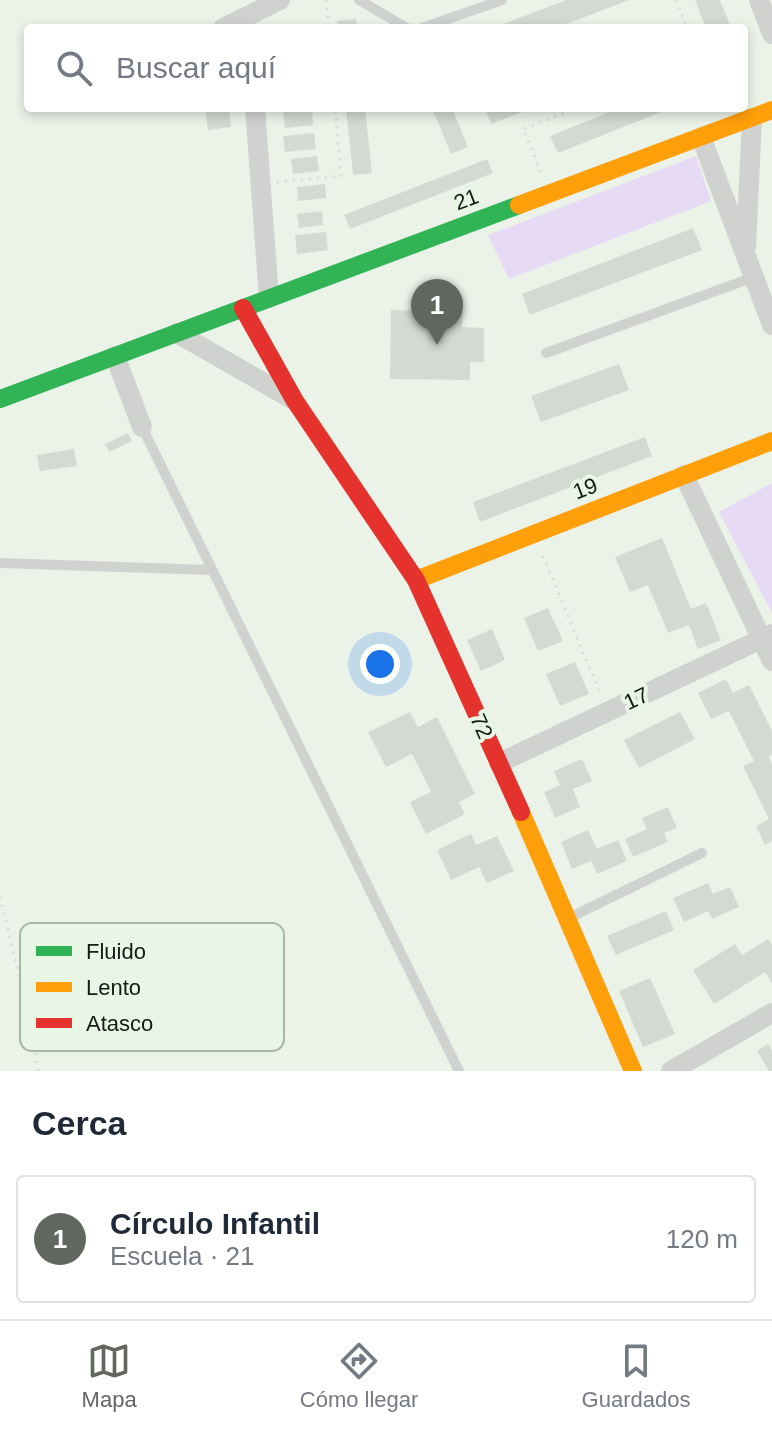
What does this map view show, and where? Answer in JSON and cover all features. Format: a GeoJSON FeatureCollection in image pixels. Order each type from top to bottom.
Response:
{"type":"FeatureCollection","features":[{"type":"Feature","properties":{"kind":"street"},"geometry":{"type":"LineString","coordinates":[[247,22],[280,0]]}},
{"type":"Feature","properties":{"kind":"street"},"geometry":{"type":"LineString","coordinates":[[759,0],[772,34]]}},
{"type":"Feature","properties":{"kind":"street","name":"21"},"geometry":{"type":"LineString","coordinates":[[0,399],[772,110]]}},
{"type":"Feature","properties":{"kind":"street"},"geometry":{"type":"LineString","coordinates":[[255,112],[269,298]]}},
{"type":"Feature","properties":{"kind":"street"},"geometry":{"type":"LineString","coordinates":[[746,255],[752,118]]}},
{"type":"Feature","properties":{"kind":"street"},"geometry":{"type":"LineString","coordinates":[[701,137],[772,325]]}},
{"type":"Feature","properties":{"kind":"street","name":"72"},"geometry":{"type":"LineString","coordinates":[[243,308],[295,401],[416,580],[569,918],[633,1071]]}},
{"type":"Feature","properties":{"kind":"street","name":"72"},"geometry":{"type":"LineString","coordinates":[[177,333],[295,401]]}},
{"type":"Feature","properties":{"kind":"street"},"geometry":{"type":"LineString","coordinates":[[115,356],[142,427]]}},
{"type":"Feature","properties":{"kind":"street","name":"19"},"geometry":{"type":"LineString","coordinates":[[416,580],[772,441]]}},
{"type":"Feature","properties":{"kind":"street"},"geometry":{"type":"LineString","coordinates":[[684,475],[766,636],[772,661]]}},
{"type":"Feature","properties":{"kind":"street","name":"17"},"geometry":{"type":"LineString","coordinates":[[499,763],[766,636]]}},
{"type":"Feature","properties":{"kind":"street"},"geometry":{"type":"LineString","coordinates":[[671,1071],[772,1013]]}},
{"type":"Feature","properties":{"kind":"lane"},"geometry":{"type":"LineString","coordinates":[[359,0],[400,24]]}},
{"type":"Feature","properties":{"kind":"lane"},"geometry":{"type":"LineString","coordinates":[[433,24],[502,0]]}},
{"type":"Feature","properties":{"kind":"lane"},"geometry":{"type":"LineString","coordinates":[[546,353],[754,277]]}},
{"type":"Feature","properties":{"kind":"lane"},"geometry":{"type":"LineString","coordinates":[[142,427],[459,1071]]}},
{"type":"Feature","properties":{"kind":"lane"},"geometry":{"type":"LineString","coordinates":[[0,563],[210,570]]}},
{"type":"Feature","properties":{"kind":"lane"},"geometry":{"type":"LineString","coordinates":[[569,918],[702,853]]}},
{"type":"Feature","properties":{"kind":"path"},"geometry":{"type":"LineString","coordinates":[[326,0],[329,24]]}},
{"type":"Feature","properties":{"kind":"path"},"geometry":{"type":"LineString","coordinates":[[676,0],[685,24]]}},
{"type":"Feature","properties":{"kind":"path"},"geometry":{"type":"LineString","coordinates":[[262,184],[341,176],[335,112]]}},
{"type":"Feature","properties":{"kind":"path"},"geometry":{"type":"LineString","coordinates":[[550,193],[523,129],[567,112]]}},
{"type":"Feature","properties":{"kind":"path"},"geometry":{"type":"LineString","coordinates":[[533,534],[607,712]]}},
{"type":"Feature","properties":{"kind":"path"},"geometry":{"type":"LineString","coordinates":[[0,897],[20,979]]}},
{"type":"Feature","properties":{"kind":"path"},"geometry":{"type":"LineString","coordinates":[[35,1051],[38,1071]]}},
{"type":"Feature","properties":{"kind":"shaded area"},"geometry":{"type":"Polygon","coordinates":[[[696,156],[711,201],[509,279],[488,235],[696,156]]]}},
{"type":"Feature","properties":{"kind":"shaded area"},"geometry":{"type":"Polygon","coordinates":[[[772,483],[772,613],[719,512],[772,483]]]}},
{"type":"Feature","properties":{"kind":"building"},"geometry":{"type":"Polygon","coordinates":[[[566,0],[629,0],[566,24],[503,24],[566,0]]]}},
{"type":"Feature","properties":{"kind":"building"},"geometry":{"type":"Polygon","coordinates":[[[695,0],[720,0],[729,24],[704,24],[695,0]]]}},
{"type":"Feature","properties":{"kind":"building"},"geometry":{"type":"Polygon","coordinates":[[[356,19],[357,24],[337,24],[337,21],[356,19]]]}},
{"type":"Feature","properties":{"kind":"building"},"geometry":{"type":"Polygon","coordinates":[[[206,112],[229,112],[231,127],[208,130],[206,112]]]}},
{"type":"Feature","properties":{"kind":"building"},"geometry":{"type":"Polygon","coordinates":[[[283,112],[312,112],[313,125],[285,128],[283,112]]]}},
{"type":"Feature","properties":{"kind":"building"},"geometry":{"type":"Polygon","coordinates":[[[346,112],[365,112],[372,173],[353,175],[346,112]]]}},
{"type":"Feature","properties":{"kind":"building"},"geometry":{"type":"Polygon","coordinates":[[[434,112],[454,112],[468,147],[451,154],[434,112]]]}},
{"type":"Feature","properties":{"kind":"building"},"geometry":{"type":"Polygon","coordinates":[[[486,112],[522,112],[491,124],[486,112]]]}},
{"type":"Feature","properties":{"kind":"building"},"geometry":{"type":"Polygon","coordinates":[[[610,112],[661,112],[558,153],[550,136],[610,112]]]}},
{"type":"Feature","properties":{"kind":"building"},"geometry":{"type":"Polygon","coordinates":[[[314,133],[316,149],[285,152],[283,136],[314,133]]]}},
{"type":"Feature","properties":{"kind":"building"},"geometry":{"type":"Polygon","coordinates":[[[317,156],[319,171],[293,174],[291,159],[317,156]]]}},
{"type":"Feature","properties":{"kind":"building"},"geometry":{"type":"Polygon","coordinates":[[[487,159],[493,173],[350,229],[344,215],[487,159]]]}},
{"type":"Feature","properties":{"kind":"building"},"geometry":{"type":"Polygon","coordinates":[[[325,184],[326,198],[298,201],[297,187],[325,184]]]}},
{"type":"Feature","properties":{"kind":"building"},"geometry":{"type":"Polygon","coordinates":[[[322,211],[323,225],[299,228],[297,214],[322,211]]]}},
{"type":"Feature","properties":{"kind":"building"},"geometry":{"type":"Polygon","coordinates":[[[693,228],[702,250],[530,315],[522,294],[693,228]]]}},
{"type":"Feature","properties":{"kind":"building"},"geometry":{"type":"Polygon","coordinates":[[[326,232],[328,250],[297,254],[295,235],[326,232]]]}},
{"type":"Feature","properties":{"kind":"building"},"geometry":{"type":"Polygon","coordinates":[[[391,310],[463,312],[462,327],[484,328],[484,362],[470,362],[470,380],[390,379],[391,310]]]}},
{"type":"Feature","properties":{"kind":"building"},"geometry":{"type":"Polygon","coordinates":[[[619,364],[629,390],[541,422],[531,396],[619,364]]]}},
{"type":"Feature","properties":{"kind":"building"},"geometry":{"type":"Polygon","coordinates":[[[128,433],[132,441],[109,452],[105,444],[128,433]]]}},
{"type":"Feature","properties":{"kind":"building"},"geometry":{"type":"Polygon","coordinates":[[[645,437],[652,456],[480,522],[473,502],[645,437]]]}},
{"type":"Feature","properties":{"kind":"building"},"geometry":{"type":"Polygon","coordinates":[[[74,449],[77,466],[40,471],[37,455],[74,449]]]}},
{"type":"Feature","properties":{"kind":"building"},"geometry":{"type":"Polygon","coordinates":[[[662,538],[691,609],[706,603],[721,640],[698,649],[689,625],[668,633],[648,585],[630,592],[615,557],[662,538]]]}},
{"type":"Feature","properties":{"kind":"building"},"geometry":{"type":"Polygon","coordinates":[[[548,608],[563,641],[538,651],[524,618],[548,608]]]}},
{"type":"Feature","properties":{"kind":"building"},"geometry":{"type":"Polygon","coordinates":[[[492,629],[505,660],[481,671],[467,640],[492,629]]]}},
{"type":"Feature","properties":{"kind":"building"},"geometry":{"type":"Polygon","coordinates":[[[575,662],[589,694],[560,706],[546,674],[575,662]]]}},
{"type":"Feature","properties":{"kind":"building"},"geometry":{"type":"Polygon","coordinates":[[[726,679],[733,693],[749,685],[772,731],[772,755],[769,757],[772,764],[772,841],[765,845],[756,826],[769,819],[743,766],[754,761],[729,711],[711,719],[698,693],[726,679]]]}},
{"type":"Feature","properties":{"kind":"building"},"geometry":{"type":"Polygon","coordinates":[[[410,712],[418,727],[437,717],[475,794],[459,802],[465,814],[426,834],[410,802],[431,792],[412,754],[386,767],[368,732],[410,712]]]}},
{"type":"Feature","properties":{"kind":"building"},"geometry":{"type":"Polygon","coordinates":[[[680,712],[695,739],[639,768],[624,740],[680,712]]]}},
{"type":"Feature","properties":{"kind":"building"},"geometry":{"type":"Polygon","coordinates":[[[582,759],[592,781],[573,789],[580,807],[555,818],[544,792],[560,785],[554,771],[582,759]]]}},
{"type":"Feature","properties":{"kind":"building"},"geometry":{"type":"Polygon","coordinates":[[[668,807],[677,828],[664,833],[668,842],[633,857],[625,839],[647,829],[642,818],[668,807]]]}},
{"type":"Feature","properties":{"kind":"building"},"geometry":{"type":"Polygon","coordinates":[[[588,830],[597,849],[618,840],[627,861],[597,874],[591,861],[572,869],[561,842],[588,830]]]}},
{"type":"Feature","properties":{"kind":"building"},"geometry":{"type":"Polygon","coordinates":[[[471,834],[476,845],[497,836],[514,871],[487,883],[479,867],[451,880],[437,850],[471,834]]]}},
{"type":"Feature","properties":{"kind":"building"},"geometry":{"type":"Polygon","coordinates":[[[708,883],[713,894],[730,887],[739,907],[712,919],[708,911],[684,922],[673,898],[708,883]]]}},
{"type":"Feature","properties":{"kind":"building"},"geometry":{"type":"Polygon","coordinates":[[[666,911],[674,930],[616,955],[607,936],[666,911]]]}},
{"type":"Feature","properties":{"kind":"building"},"geometry":{"type":"Polygon","coordinates":[[[768,939],[772,945],[772,984],[765,972],[714,1004],[693,970],[735,944],[742,955],[768,939]]]}},
{"type":"Feature","properties":{"kind":"building"},"geometry":{"type":"Polygon","coordinates":[[[650,978],[675,1034],[643,1047],[619,991],[650,978]]]}},
{"type":"Feature","properties":{"kind":"building"},"geometry":{"type":"Polygon","coordinates":[[[768,1044],[772,1051],[772,1071],[757,1051],[768,1044]]]}},
{"type":"Feature","properties":{"kind":"traffic: fast"},"geometry":{"type":"LineString","coordinates":[[0,399],[519,205]]}},
{"type":"Feature","properties":{"kind":"traffic: slow"},"geometry":{"type":"LineString","coordinates":[[519,205],[772,110]]}},
{"type":"Feature","properties":{"kind":"traffic: slow"},"geometry":{"type":"LineString","coordinates":[[416,580],[772,441]]}},
{"type":"Feature","properties":{"kind":"traffic: slow"},"geometry":{"type":"LineString","coordinates":[[521,812],[633,1071]]}},
{"type":"Feature","properties":{"kind":"traffic: jam"},"geometry":{"type":"LineString","coordinates":[[243,308],[295,401],[416,580],[521,812]]}},
{"type":"Feature","properties":{"kind":"place","name":"Círculo Infantil"},"geometry":{"type":"Point","coordinates":[437,345]}}]}
